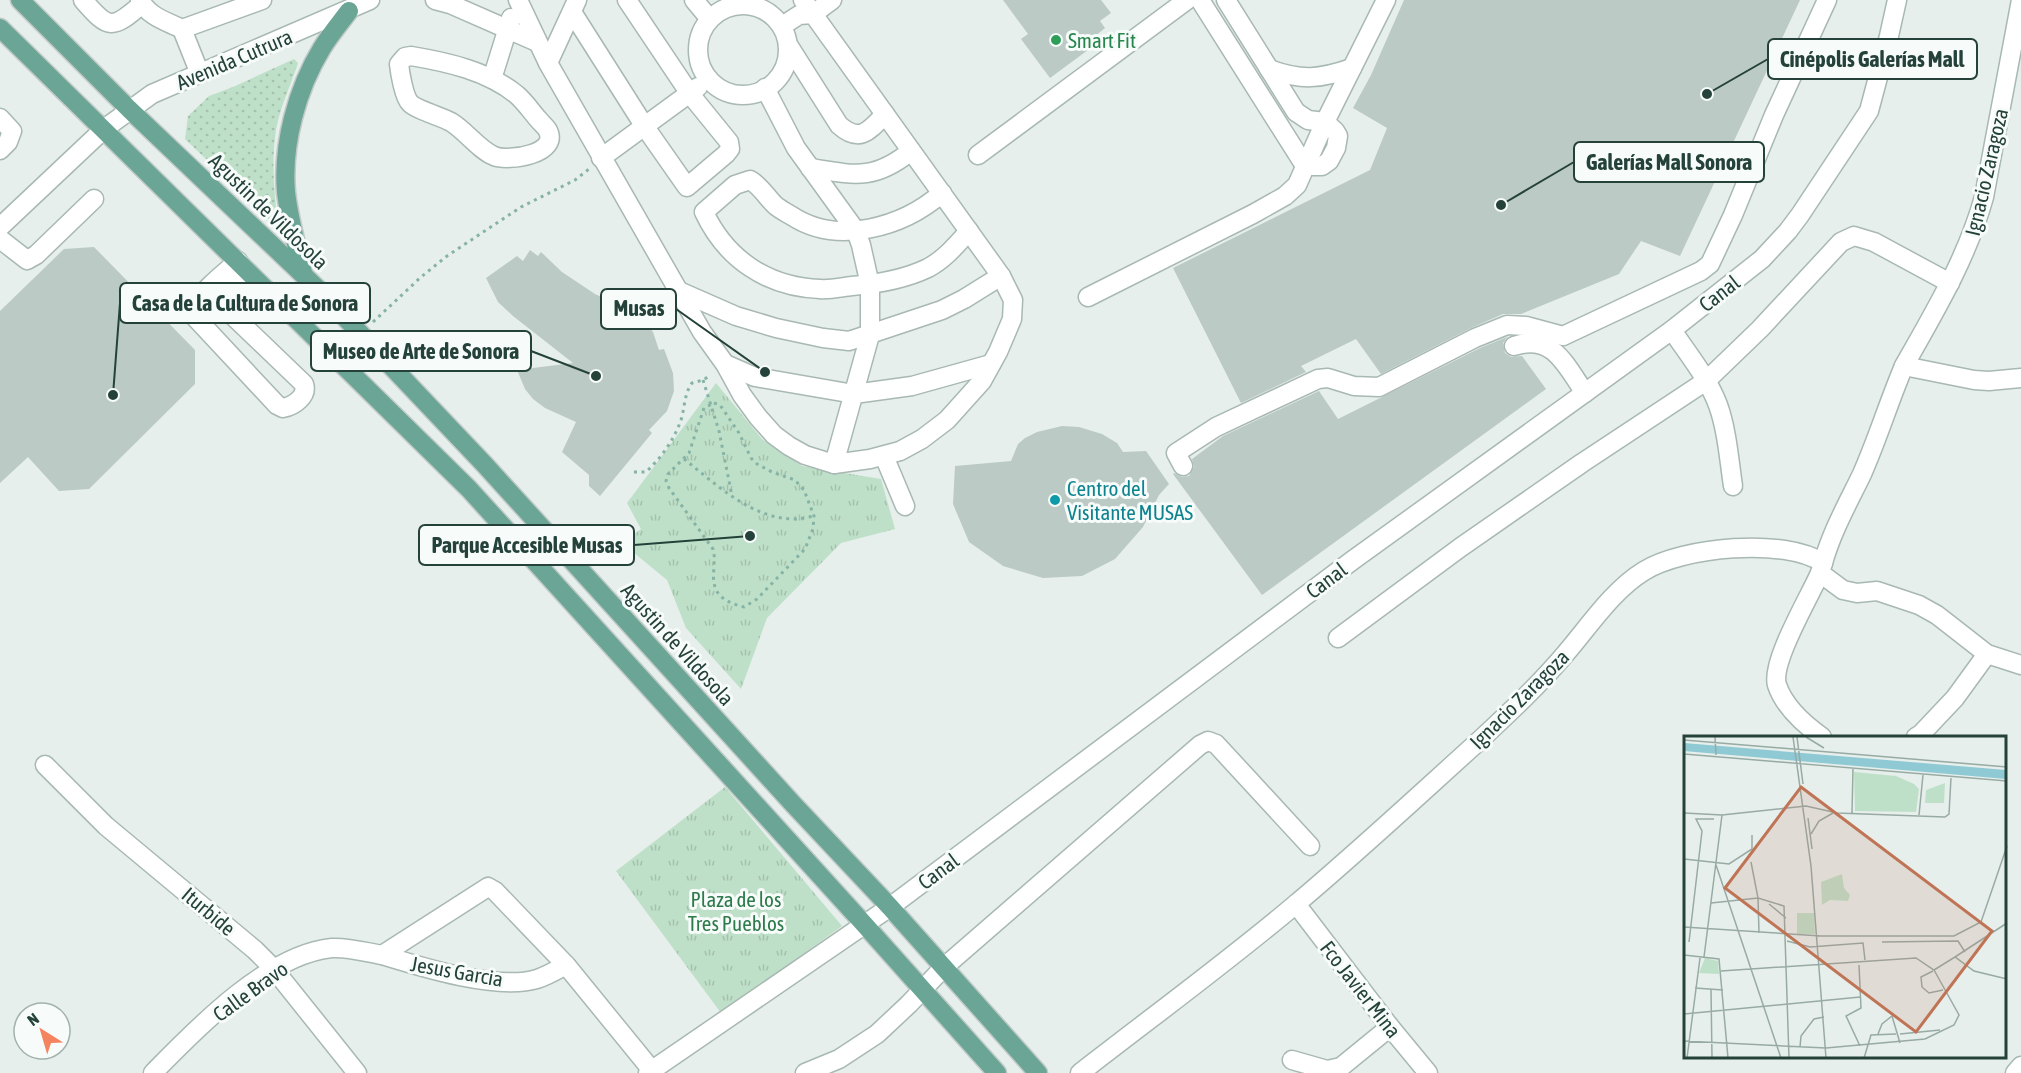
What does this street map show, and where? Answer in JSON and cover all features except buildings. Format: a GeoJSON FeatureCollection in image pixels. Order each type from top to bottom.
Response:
{"type":"FeatureCollection","features":[{"type":"Feature","properties":{"kind":"main road","name":"Agustin de Vildosola"},"geometry":{"type":"LineString","coordinates":[[20,0],[129,109],[303,273],[361,334],[485,465],[891,907],[1038,1073]]}},
{"type":"Feature","properties":{"kind":"main road"},"geometry":{"type":"LineString","coordinates":[[303,273],[286,193],[289,140],[301,93],[312,68],[323,47],[349,11]]}},
{"type":"Feature","properties":{"kind":"main road"},"geometry":{"type":"LineString","coordinates":[[0,28],[469,489],[997,1073]]}},
{"type":"Feature","properties":{"kind":"street"},"geometry":{"type":"LineString","coordinates":[[84,0],[100,20],[110,23],[124,19],[141,2],[160,20],[182,28],[262,0]]}},
{"type":"Feature","properties":{"kind":"street","name":"Avenida Cutrura"},"geometry":{"type":"LineString","coordinates":[[2,221],[129,109],[169,86],[349,11],[370,0]]}},
{"type":"Feature","properties":{"kind":"street"},"geometry":{"type":"LineString","coordinates":[[435,0],[450,4],[537,42]]}},
{"type":"Feature","properties":{"kind":"street"},"geometry":{"type":"LineString","coordinates":[[492,79],[518,0],[548,63],[702,332],[725,364],[742,395],[774,435],[805,455],[834,464],[884,456],[900,451],[922,439],[947,420],[982,381],[1008,328],[1013,300],[1001,276],[808,7]]}},
{"type":"Feature","properties":{"kind":"street"},"geometry":{"type":"LineString","coordinates":[[627,0],[690,94],[729,142],[730,149],[726,154],[687,187]]}},
{"type":"Feature","properties":{"kind":"street"},"geometry":{"type":"LineString","coordinates":[[694,0],[709,18]]}},
{"type":"Feature","properties":{"kind":"street"},"geometry":{"type":"LineString","coordinates":[[782,26],[808,7],[832,0]]}},
{"type":"Feature","properties":{"kind":"street"},"geometry":{"type":"LineString","coordinates":[[978,155],[1187,0]]}},
{"type":"Feature","properties":{"kind":"street"},"geometry":{"type":"LineString","coordinates":[[1200,0],[1305,166]]}},
{"type":"Feature","properties":{"kind":"street"},"geometry":{"type":"LineString","coordinates":[[1226,0],[1296,112],[1308,120],[1325,122],[1338,136],[1333,155],[1322,166],[1305,166]]}},
{"type":"Feature","properties":{"kind":"street"},"geometry":{"type":"LineString","coordinates":[[1325,122],[1386,0]]}},
{"type":"Feature","properties":{"kind":"street"},"geometry":{"type":"LineString","coordinates":[[1180,460],[1209,439],[1216,427],[1254,414],[1318,379],[1328,378],[1354,386],[1378,387],[1486,333],[1507,325],[1526,326],[1563,336],[1701,271],[1710,264],[1733,215],[1774,115],[1827,0]]}},
{"type":"Feature","properties":{"kind":"street","name":"Canal"},"geometry":{"type":"LineString","coordinates":[[652,1072],[891,907],[1353,560],[1672,330],[1762,259],[1800,214],[1869,111],[1897,0]]}},
{"type":"Feature","properties":{"kind":"street","name":"Ignacio Zaragoza"},"geometry":{"type":"LineString","coordinates":[[1822,568],[1843,510],[1878,438],[1904,366],[1950,283],[1975,228],[1984,197],[2021,0]]}},
{"type":"Feature","properties":{"kind":"street"},"geometry":{"type":"LineString","coordinates":[[789,46],[784,66],[775,82],[752,94],[737,95],[723,91],[709,78],[700,66],[697,51],[701,32],[709,18],[732,6],[762,5],[782,26],[789,46],[839,125],[858,134],[868,132],[885,114]]}},
{"type":"Feature","properties":{"kind":"street"},"geometry":{"type":"LineString","coordinates":[[548,63],[575,6]]}},
{"type":"Feature","properties":{"kind":"street"},"geometry":{"type":"LineString","coordinates":[[575,6],[645,127],[704,212],[718,238],[738,259],[760,274],[787,284],[820,289],[870,285],[928,267],[948,254],[969,231]]}},
{"type":"Feature","properties":{"kind":"street"},"geometry":{"type":"LineString","coordinates":[[182,28],[200,74]]}},
{"type":"Feature","properties":{"kind":"street"},"geometry":{"type":"LineString","coordinates":[[411,56],[445,62],[492,79],[516,95],[548,130],[550,138],[541,151],[529,156],[501,158],[489,154],[456,125],[410,104],[399,64],[405,57],[411,56]]}},
{"type":"Feature","properties":{"kind":"street"},"geometry":{"type":"LineString","coordinates":[[1269,69],[1286,75],[1308,78],[1326,76],[1352,68]]}},
{"type":"Feature","properties":{"kind":"street"},"geometry":{"type":"LineString","coordinates":[[601,158],[709,78]]}},
{"type":"Feature","properties":{"kind":"street"},"geometry":{"type":"LineString","coordinates":[[765,88],[796,148],[856,231],[870,285],[870,335],[834,464]]}},
{"type":"Feature","properties":{"kind":"street"},"geometry":{"type":"LineString","coordinates":[[0,118],[12,131],[8,142],[0,150]]}},
{"type":"Feature","properties":{"kind":"street"},"geometry":{"type":"LineString","coordinates":[[810,168],[862,174],[884,170],[911,151]]}},
{"type":"Feature","properties":{"kind":"street"},"geometry":{"type":"LineString","coordinates":[[1088,297],[1285,196],[1297,184],[1305,166]]}},
{"type":"Feature","properties":{"kind":"street"},"geometry":{"type":"LineString","coordinates":[[704,212],[735,185],[750,180],[756,183],[775,205],[803,224],[825,231],[856,231],[906,217],[926,207],[942,193]]}},
{"type":"Feature","properties":{"kind":"street"},"geometry":{"type":"LineString","coordinates":[[0,239],[27,260],[36,255],[94,199]]}},
{"type":"Feature","properties":{"kind":"street"},"geometry":{"type":"LineString","coordinates":[[1338,638],[1461,547],[1706,381],[1760,329],[1841,242],[1854,236],[1874,242],[1950,283]]}},
{"type":"Feature","properties":{"kind":"street"},"geometry":{"type":"LineString","coordinates":[[212,296],[304,384],[306,390],[304,394],[293,405],[283,408],[277,405],[193,315],[192,306],[212,296],[243,267]]}},
{"type":"Feature","properties":{"kind":"street"},"geometry":{"type":"LineString","coordinates":[[679,291],[736,316],[776,328],[849,341],[942,310],[1001,276]]}},
{"type":"Feature","properties":{"kind":"street"},"geometry":{"type":"LineString","coordinates":[[1672,330],[1706,381],[1717,403],[1733,486]]}},
{"type":"Feature","properties":{"kind":"street"},"geometry":{"type":"LineString","coordinates":[[1518,351],[1539,355],[1551,362],[1580,397]]}},
{"type":"Feature","properties":{"kind":"street"},"geometry":{"type":"LineString","coordinates":[[725,364],[755,377],[854,394],[912,386],[991,364]]}},
{"type":"Feature","properties":{"kind":"street"},"geometry":{"type":"LineString","coordinates":[[1904,366],[1974,380],[2021,378]]}},
{"type":"Feature","properties":{"kind":"street"},"geometry":{"type":"LineString","coordinates":[[884,456],[905,506]]}},
{"type":"Feature","properties":{"kind":"street","name":"Ignacio Zaragoza"},"geometry":{"type":"LineString","coordinates":[[1080,1073],[1296,904],[1480,740],[1535,688],[1610,601],[1643,571],[1666,560],[1740,548],[1785,549],[1815,557],[1822,568]]}},
{"type":"Feature","properties":{"kind":"street"},"geometry":{"type":"LineString","coordinates":[[1821,736],[1793,711],[1777,685],[1776,674],[1780,656],[1822,568],[1843,590],[1857,593],[1877,591],[1919,605],[1937,615],[1987,654],[2021,665]]}},
{"type":"Feature","properties":{"kind":"street"},"geometry":{"type":"LineString","coordinates":[[1918,736],[1955,698],[1987,654]]}},
{"type":"Feature","properties":{"kind":"street"},"geometry":{"type":"LineString","coordinates":[[805,1073],[839,1059],[877,1034],[943,968],[1128,806],[1200,745],[1208,741],[1216,744],[1310,846]]}},
{"type":"Feature","properties":{"kind":"street","name":"Iturbide"},"geometry":{"type":"LineString","coordinates":[[45,765],[106,826],[240,937],[273,968],[357,1073]]}},
{"type":"Feature","properties":{"kind":"street"},"geometry":{"type":"LineString","coordinates":[[382,955],[488,887],[495,891],[566,965],[652,1072]]}},
{"type":"Feature","properties":{"kind":"street","name":"Fco Javier Mina"},"geometry":{"type":"LineString","coordinates":[[1296,904],[1389,1027],[1428,1073]]}},
{"type":"Feature","properties":{"kind":"street","name":"Calle Bravo"},"geometry":{"type":"LineString","coordinates":[[153,1073],[222,1008],[273,968],[315,950],[346,948],[382,955]]}},
{"type":"Feature","properties":{"kind":"street","name":"Jesus Garcia"},"geometry":{"type":"LineString","coordinates":[[382,955],[440,972],[502,981],[536,979],[566,965]]}},
{"type":"Feature","properties":{"kind":"street"},"geometry":{"type":"LineString","coordinates":[[1292,1060],[1327,1070],[1341,1067],[1389,1027]]}},
{"type":"Feature","properties":{"kind":"street"},"geometry":{"type":"LineString","coordinates":[[2015,1073],[2021,1066]]}},
{"type":"Feature","properties":{"kind":"path"},"geometry":{"type":"LineString","coordinates":[[361,334],[447,256],[521,207],[575,180],[601,158]]}},
{"type":"Feature","properties":{"kind":"path"},"geometry":{"type":"LineString","coordinates":[[634,472],[646,472],[657,462],[668,446],[681,420],[688,388],[692,383],[703,380],[725,364]]}},
{"type":"Feature","properties":{"kind":"path"},"geometry":{"type":"LineString","coordinates":[[703,380],[719,431],[733,497]]}},
{"type":"Feature","properties":{"kind":"path"},"geometry":{"type":"LineString","coordinates":[[711,404],[720,405],[739,433],[751,458],[772,472],[795,480],[804,490],[814,516],[813,529],[805,549],[756,599],[744,607],[723,600],[715,590],[713,549],[666,481],[668,474],[684,459],[689,453],[704,408],[711,404]]}},
{"type":"Feature","properties":{"kind":"path"},"geometry":{"type":"LineString","coordinates":[[684,459],[749,507],[775,516],[795,519],[814,516]]}},
{"type":"Feature","properties":{"kind":"green space"},"geometry":{"type":"Polygon","coordinates":[[[294,59],[298,63],[280,113],[274,142],[274,180],[279,229],[185,139],[188,116],[209,96],[294,59]]]}},
{"type":"Feature","properties":{"kind":"green space"},"geometry":{"type":"Polygon","coordinates":[[[716,383],[762,439],[802,466],[881,479],[895,529],[841,543],[767,618],[741,689],[686,628],[667,580],[622,543],[641,529],[627,503],[716,383]]]}},
{"type":"Feature","properties":{"kind":"green space","name":"Plaza de los Tres Pueblos"},"geometry":{"type":"Polygon","coordinates":[[[725,787],[842,926],[721,1013],[616,871],[725,787]]]}},
{"type":"Feature","properties":{"kind":"place","name":"Smart Fit"},"geometry":{"type":"Point","coordinates":[1056,40]}},
{"type":"Feature","properties":{"kind":"place","name":"Cinépolis Galerías Mall"},"geometry":{"type":"Point","coordinates":[1707,94]}},
{"type":"Feature","properties":{"kind":"place","name":"Galerías Mall Sonora"},"geometry":{"type":"Point","coordinates":[1501,205]}},
{"type":"Feature","properties":{"kind":"place","name":"Musas"},"geometry":{"type":"Point","coordinates":[765,372]}},
{"type":"Feature","properties":{"kind":"place","name":"Museo de Arte de Sonora"},"geometry":{"type":"Point","coordinates":[596,376]}},
{"type":"Feature","properties":{"kind":"place","name":"Casa de la Cultura de Sonora"},"geometry":{"type":"Point","coordinates":[113,395]}},
{"type":"Feature","properties":{"kind":"place","name":"Centro del Visitante MUSAS"},"geometry":{"type":"Point","coordinates":[1055,500]}},
{"type":"Feature","properties":{"kind":"place","name":"Parque Accesible Musas"},"geometry":{"type":"Point","coordinates":[750,536]}}]}
